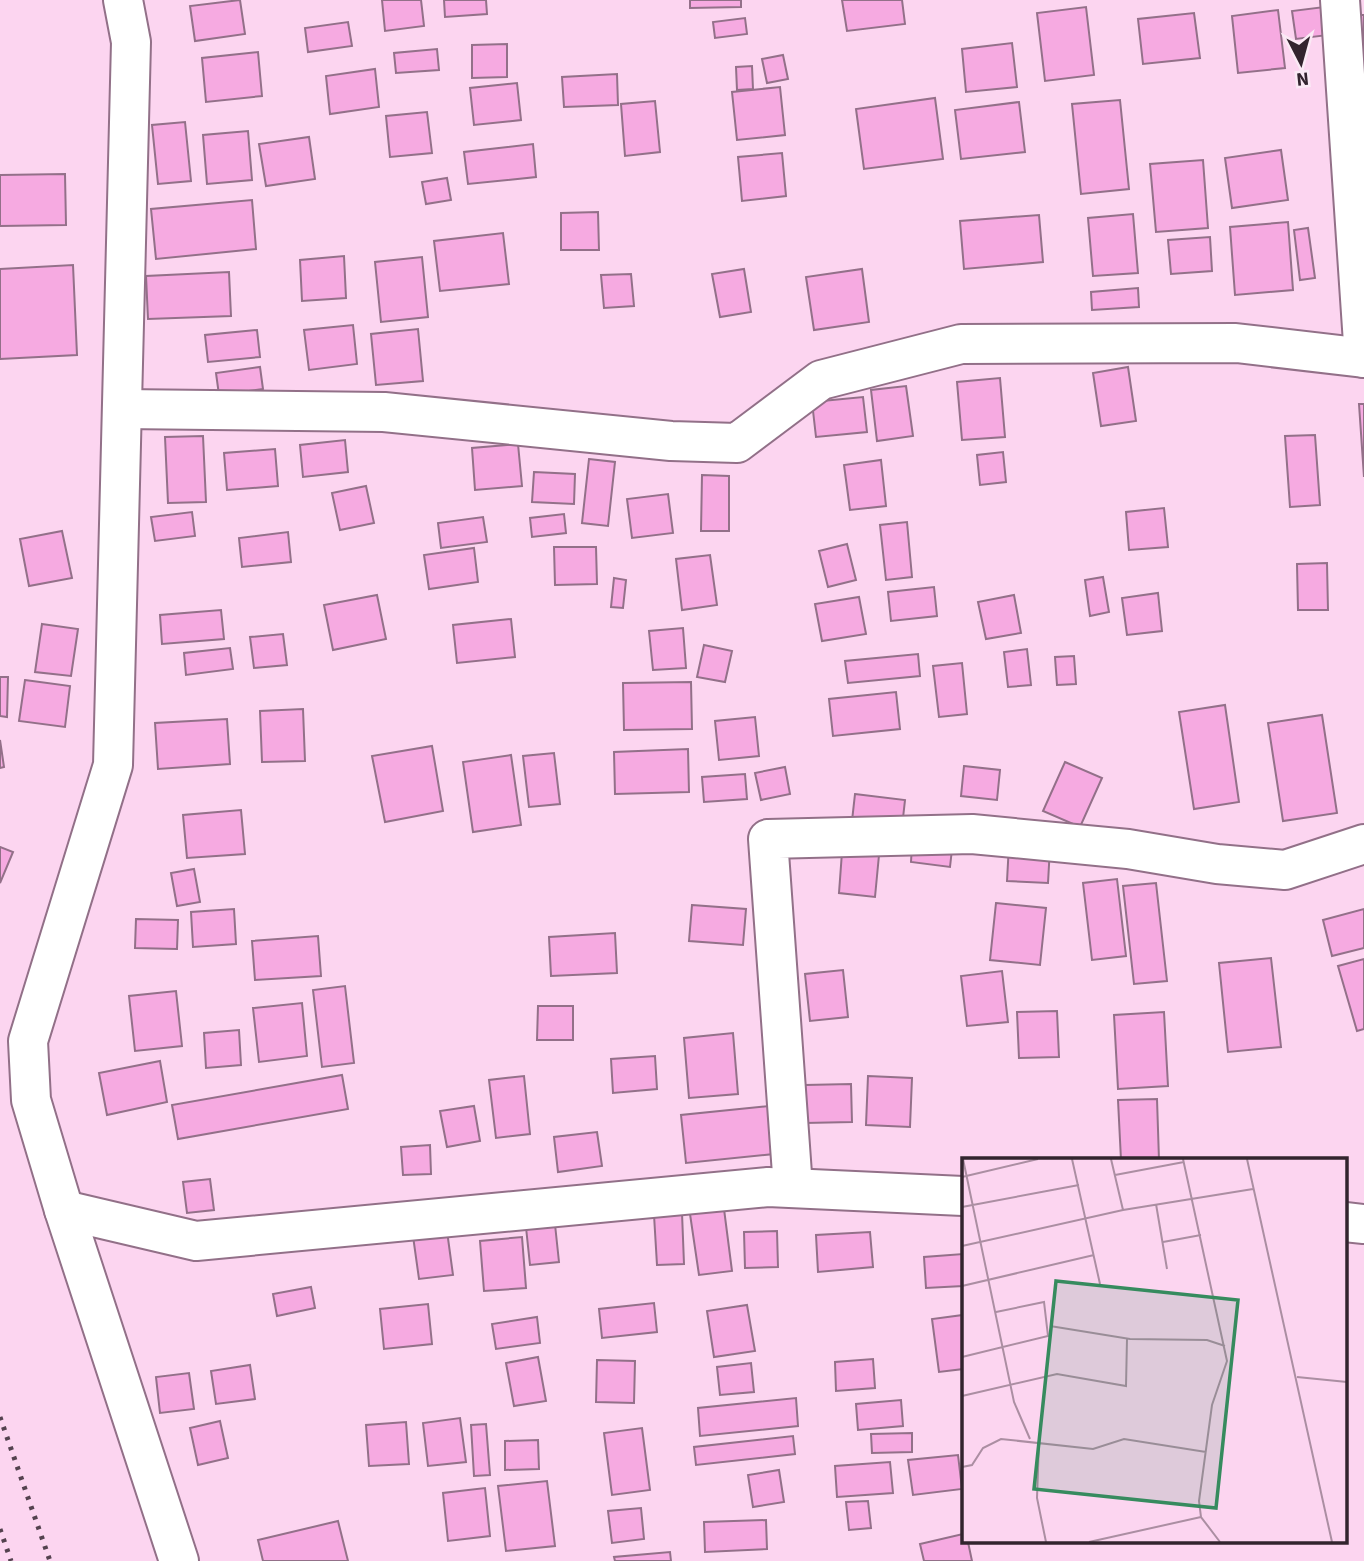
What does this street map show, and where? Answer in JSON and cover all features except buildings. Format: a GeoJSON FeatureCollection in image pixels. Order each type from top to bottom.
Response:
{"type":"FeatureCollection","features":[{"type":"Feature","properties":{"kind":"street"},"geometry":{"type":"LineString","coordinates":[[123,0],[131,42],[113,765],[28,1041],[31,1100],[64,1210],[179,1561]]}},
{"type":"Feature","properties":{"kind":"street"},"geometry":{"type":"LineString","coordinates":[[122,409],[384,412],[671,441],[737,443],[821,380],[961,344],[1236,343],[1364,358],[1340,0]]}},
{"type":"Feature","properties":{"kind":"street"},"geometry":{"type":"LineString","coordinates":[[793,1188],[768,839],[972,834],[1128,849],[1217,864],[1285,870],[1364,844]]}},
{"type":"Feature","properties":{"kind":"street"},"geometry":{"type":"LineString","coordinates":[[64,1210],[196,1241],[768,1187],[962,1196]]}},
{"type":"Feature","properties":{"kind":"street"},"geometry":{"type":"LineString","coordinates":[[1346,1222],[1364,1224]]}},
{"type":"Feature","properties":{"kind":"railway"},"geometry":{"type":"LineString","coordinates":[[0,1417],[50,1561]]}},
{"type":"Feature","properties":{"kind":"railway"},"geometry":{"type":"LineString","coordinates":[[0,1529],[11,1561]]}}]}
